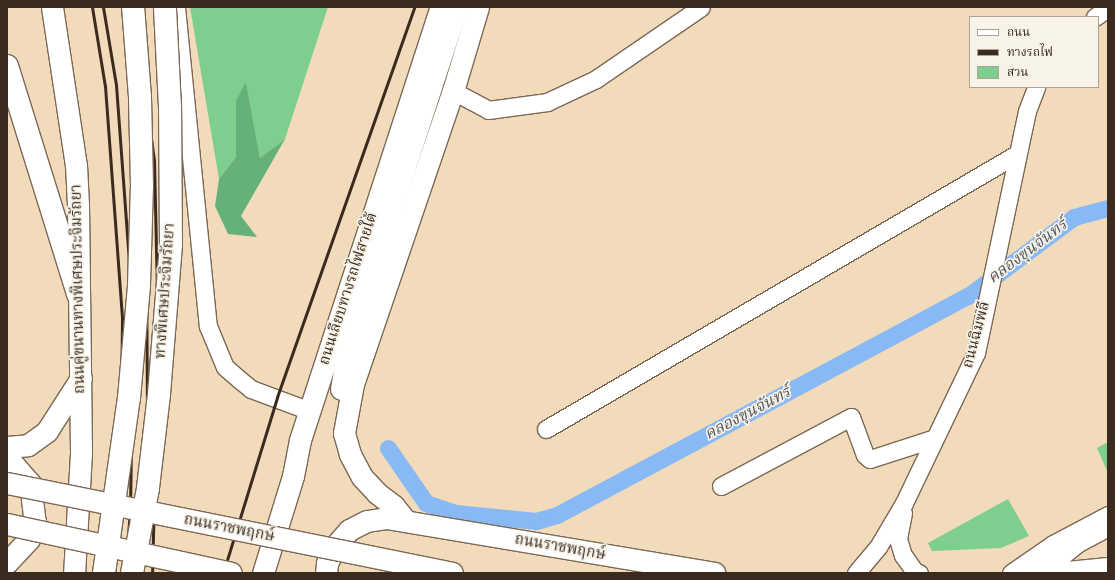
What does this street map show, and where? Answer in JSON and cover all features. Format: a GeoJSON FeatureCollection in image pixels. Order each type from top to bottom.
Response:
{"type":"FeatureCollection","features":[{"type":"Feature","properties":{"kind":"highway","name":"ทางพิเศษประจิมรัถยา"},"geometry":{"type":"LineString","coordinates":[[104,573],[129,398],[139,285],[142,186],[140,97],[133,7]]}},
{"type":"Feature","properties":{"kind":"highway","name":"ทางพิเศษประจิมรัถยา"},"geometry":{"type":"LineString","coordinates":[[132,573],[148,488],[159,394],[170,244],[170,107],[165,7]]}},
{"type":"Feature","properties":{"kind":"highway"},"geometry":{"type":"LineString","coordinates":[[7,66],[78,294]]}},
{"type":"Feature","properties":{"kind":"main road","name":"ถนนคู่ขนานทางพิเศษประจิมรัถยา"},"geometry":{"type":"LineString","coordinates":[[52,7],[76,165],[81,378],[78,520],[74,573]]}},
{"type":"Feature","properties":{"kind":"main road","name":"ถนนเลียบทางรถไฟสายใต้"},"geometry":{"type":"LineString","coordinates":[[263,573],[293,476],[310,411],[441,7]]}},
{"type":"Feature","properties":{"kind":"main road"},"geometry":{"type":"LineString","coordinates":[[293,476],[312,441],[370,279],[457,7]]}},
{"type":"Feature","properties":{"kind":"main road"},"geometry":{"type":"LineString","coordinates":[[344,433],[353,384],[453,91],[478,7]]}},
{"type":"Feature","properties":{"kind":"main road"},"geometry":{"type":"LineString","coordinates":[[350,336],[339,407],[339,425],[344,433],[350,454],[362,477],[377,493],[394,506],[406,521]]}},
{"type":"Feature","properties":{"kind":"main road"},"geometry":{"type":"LineString","coordinates":[[7,447],[28,445],[48,431],[81,378]]}},
{"type":"Feature","properties":{"kind":"main road"},"geometry":{"type":"LineString","coordinates":[[7,457],[30,483],[35,521],[29,539],[7,563]]}},
{"type":"Feature","properties":{"kind":"main road","name":"ถนนราชพฤกษ์"},"geometry":{"type":"LineString","coordinates":[[7,483],[452,573]]}},
{"type":"Feature","properties":{"kind":"main road","name":"ถนนราชพฤกษ์"},"geometry":{"type":"LineString","coordinates":[[326,573],[327,563],[336,545],[349,530],[367,521],[386,518],[714,573]]}},
{"type":"Feature","properties":{"kind":"main road"},"geometry":{"type":"LineString","coordinates":[[7,524],[231,573]]}},
{"type":"Feature","properties":{"kind":"main road"},"geometry":{"type":"LineString","coordinates":[[1038,573],[1076,542],[1108,525]]}},
{"type":"Feature","properties":{"kind":"main road"},"geometry":{"type":"LineString","coordinates":[[93,544],[177,573]]}},
{"type":"Feature","properties":{"kind":"main road"},"geometry":{"type":"LineString","coordinates":[[1061,573],[1108,562]]}},
{"type":"Feature","properties":{"kind":"main road"},"geometry":{"type":"LineString","coordinates":[[1057,573],[1108,568]]}},
{"type":"Feature","properties":{"kind":"street"},"geometry":{"type":"LineString","coordinates":[[176,7],[208,326],[226,367],[246,385],[251,389],[310,411]]}},
{"type":"Feature","properties":{"kind":"street"},"geometry":{"type":"LineString","coordinates":[[453,91],[488,110],[547,102],[596,79],[701,7]]}},
{"type":"Feature","properties":{"kind":"street","name":"ถนนฉิมพลี"},"geometry":{"type":"LineString","coordinates":[[856,573],[878,547],[904,503],[976,353],[1026,111],[1036,88]]}},
{"type":"Feature","properties":{"kind":"street"},"geometry":{"type":"LineString","coordinates":[[546,429],[1017,154]]}},
{"type":"Feature","properties":{"kind":"street"},"geometry":{"type":"LineString","coordinates":[[721,486],[851,417],[865,455],[870,459],[935,438]]}},
{"type":"Feature","properties":{"kind":"street","name":"ถนนฉิมพลี"},"geometry":{"type":"LineString","coordinates":[[904,503],[898,540],[903,556],[915,572],[919,573]]}},
{"type":"Feature","properties":{"kind":"street"},"geometry":{"type":"LineString","coordinates":[[1011,573],[1053,544],[1108,514]]}},
{"type":"Feature","properties":{"kind":"green space"},"geometry":{"type":"Polygon","coordinates":[[[190,7],[328,7],[285,139],[260,158],[246,83],[236,100],[236,157],[219,179],[190,7]]]}},
{"type":"Feature","properties":{"kind":"green space"},"geometry":{"type":"Polygon","coordinates":[[[246,82],[260,158],[285,139],[241,216],[257,237],[228,234],[215,206],[219,179],[236,157],[236,100],[246,82]]]}},
{"type":"Feature","properties":{"kind":"green space"},"geometry":{"type":"Polygon","coordinates":[[[1108,442],[1108,473],[1097,448],[1108,442]]]}},
{"type":"Feature","properties":{"kind":"green space"},"geometry":{"type":"Polygon","coordinates":[[[1008,499],[1029,536],[1001,548],[932,551],[928,543],[1008,499]]]}},
{"type":"Feature","properties":{"kind":"waterway","name":"คลองขุนจันทร์"},"geometry":{"type":"LineString","coordinates":[[388,448],[426,503],[455,513],[536,521],[557,515],[968,296],[1074,217],[1108,208]]}},
{"type":"Feature","properties":{"kind":"railway"},"geometry":{"type":"LineString","coordinates":[[92,7],[105,86],[122,317],[120,509],[114,573]]}},
{"type":"Feature","properties":{"kind":"railway"},"geometry":{"type":"LineString","coordinates":[[103,7],[116,85],[133,317],[130,510],[125,573]]}},
{"type":"Feature","properties":{"kind":"railway"},"geometry":{"type":"LineString","coordinates":[[122,7],[146,265],[147,403],[139,573]]}},
{"type":"Feature","properties":{"kind":"railway"},"geometry":{"type":"LineString","coordinates":[[133,7],[154,160],[158,331],[152,573]]}},
{"type":"Feature","properties":{"kind":"railway"},"geometry":{"type":"LineString","coordinates":[[223,573],[277,397],[414,7]]}}]}
